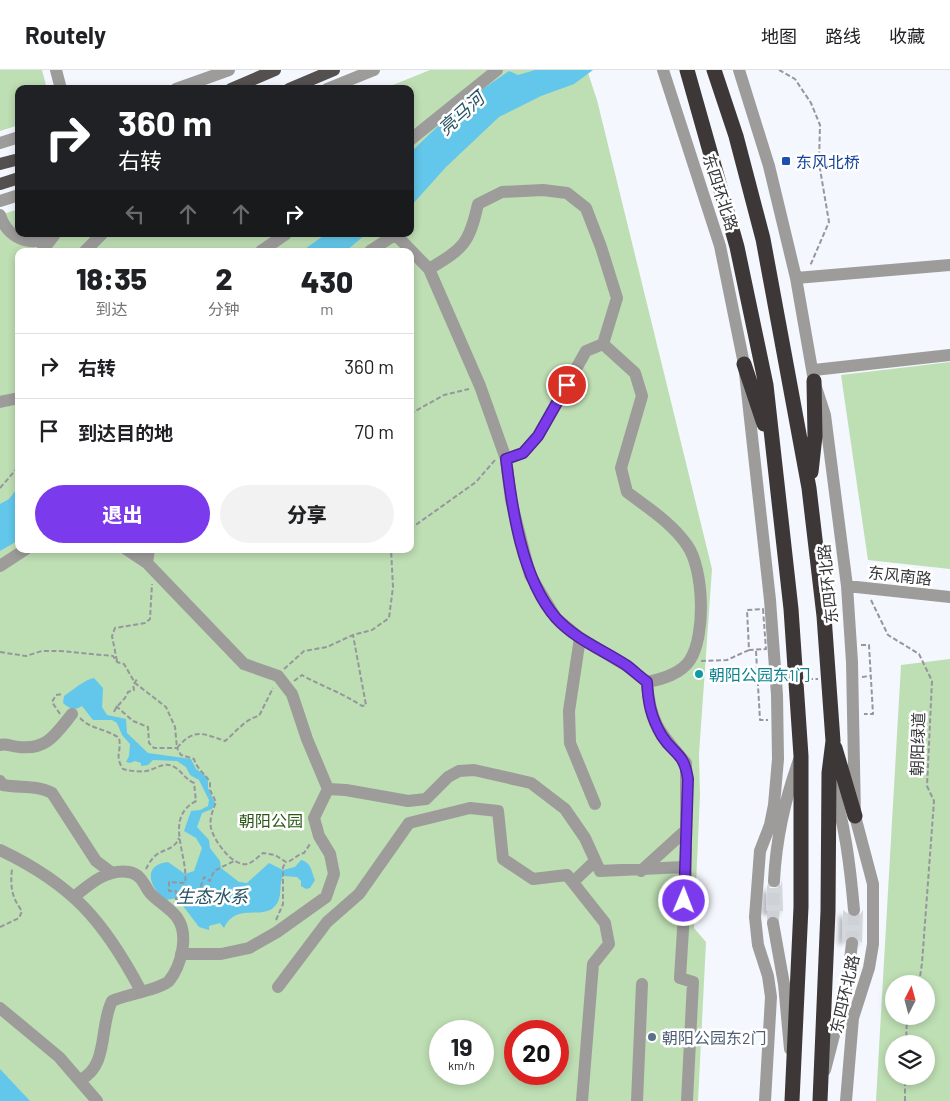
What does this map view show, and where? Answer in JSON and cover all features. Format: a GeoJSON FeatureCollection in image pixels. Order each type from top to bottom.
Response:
{"type":"FeatureCollection","features":[{"type":"Feature","properties":{"kind":"highway","name":"东四环北路"},"geometry":{"type":"LineString","coordinates":[[687,70],[737,247],[766,384],[791,609],[801,756],[801,907],[792,1101]]}},
{"type":"Feature","properties":{"kind":"highway","name":"东四环北路"},"geometry":{"type":"LineString","coordinates":[[714,70],[736,136],[763,239],[809,488],[824,616],[833,741],[829,773],[828,911],[820,1094]]}},
{"type":"Feature","properties":{"kind":"highway"},"geometry":{"type":"LineString","coordinates":[[744,364],[775,459]]}},
{"type":"Feature","properties":{"kind":"highway"},"geometry":{"type":"LineString","coordinates":[[809,488],[815,436],[814,376]]}},
{"type":"Feature","properties":{"kind":"highway"},"geometry":{"type":"LineString","coordinates":[[833,741],[855,816]]}},
{"type":"Feature","properties":{"kind":"main road"},"geometry":{"type":"LineString","coordinates":[[240,85],[275,70]]}},
{"type":"Feature","properties":{"kind":"main road"},"geometry":{"type":"LineString","coordinates":[[299,85],[334,70]]}},
{"type":"Feature","properties":{"kind":"main road"},"geometry":{"type":"LineString","coordinates":[[0,164],[15,160]]}},
{"type":"Feature","properties":{"kind":"main road"},"geometry":{"type":"LineString","coordinates":[[0,184],[15,179]]}},
{"type":"Feature","properties":{"kind":"street"},"geometry":{"type":"LineString","coordinates":[[56,70],[60,85]]}},
{"type":"Feature","properties":{"kind":"street"},"geometry":{"type":"LineString","coordinates":[[187,85],[229,70]]}},
{"type":"Feature","properties":{"kind":"street"},"geometry":{"type":"LineString","coordinates":[[414,137],[497,70]]}},
{"type":"Feature","properties":{"kind":"street","name":"东四环北路"},"geometry":{"type":"LineString","coordinates":[[663,70],[720,246],[744,364],[770,600],[777,695],[778,759],[774,805],[770,824],[760,851],[755,917],[758,945],[768,976],[771,997],[765,1101]]}},
{"type":"Feature","properties":{"kind":"street","name":"东四环北路"},"geometry":{"type":"LineString","coordinates":[[739,70],[802,277],[814,376],[825,414],[847,586],[852,662],[855,816],[873,884],[872,944],[869,968],[853,1018],[846,1101]]}},
{"type":"Feature","properties":{"kind":"street"},"geometry":{"type":"LineString","coordinates":[[337,85],[371,71]]}},
{"type":"Feature","properties":{"kind":"street"},"geometry":{"type":"LineString","coordinates":[[0,143],[15,138]]}},
{"type":"Feature","properties":{"kind":"street"},"geometry":{"type":"LineString","coordinates":[[429,269],[465,245],[473,226],[478,204],[502,192],[543,190],[567,193],[586,208],[617,298],[603,344],[586,352],[538,436],[523,453],[506,459]]}},
{"type":"Feature","properties":{"kind":"street"},"geometry":{"type":"LineString","coordinates":[[0,201],[15,196]]}},
{"type":"Feature","properties":{"kind":"street"},"geometry":{"type":"LineString","coordinates":[[0,215],[7,230],[15,235]]}},
{"type":"Feature","properties":{"kind":"street"},"geometry":{"type":"LineString","coordinates":[[18,237],[32,243],[42,240],[44,237]]}},
{"type":"Feature","properties":{"kind":"street"},"geometry":{"type":"LineString","coordinates":[[44,248],[53,237]]}},
{"type":"Feature","properties":{"kind":"street"},"geometry":{"type":"LineString","coordinates":[[88,248],[99,237]]}},
{"type":"Feature","properties":{"kind":"street"},"geometry":{"type":"LineString","coordinates":[[99,248],[109,237]]}},
{"type":"Feature","properties":{"kind":"street"},"geometry":{"type":"LineString","coordinates":[[265,248],[281,237]]}},
{"type":"Feature","properties":{"kind":"street"},"geometry":{"type":"LineString","coordinates":[[375,248],[391,237]]}},
{"type":"Feature","properties":{"kind":"street"},"geometry":{"type":"LineString","coordinates":[[399,237],[409,248]]}},
{"type":"Feature","properties":{"kind":"street"},"geometry":{"type":"LineString","coordinates":[[414,253],[429,269],[480,386],[506,459],[511,500],[530,575],[556,618],[580,638],[627,666],[647,682],[649,709],[662,736],[686,763],[688,779],[684,867],[686,882],[680,978],[693,982],[687,1101]]}},
{"type":"Feature","properties":{"kind":"street"},"geometry":{"type":"LineString","coordinates":[[802,277],[950,265]]}},
{"type":"Feature","properties":{"kind":"street"},"geometry":{"type":"LineString","coordinates":[[603,344],[635,373],[642,396],[621,468],[626,492],[668,523],[688,546],[700,579],[701,625],[690,660],[668,677],[647,682]]}},
{"type":"Feature","properties":{"kind":"street"},"geometry":{"type":"LineString","coordinates":[[814,376],[950,355]]}},
{"type":"Feature","properties":{"kind":"street"},"geometry":{"type":"LineString","coordinates":[[0,401],[15,398]]}},
{"type":"Feature","properties":{"kind":"street"},"geometry":{"type":"LineString","coordinates":[[0,566],[20,553]]}},
{"type":"Feature","properties":{"kind":"street"},"geometry":{"type":"LineString","coordinates":[[132,553],[147,563],[244,664],[278,676],[292,694],[307,739],[328,789],[314,818],[319,836],[330,854],[334,874],[326,896],[277,932],[250,948],[221,954],[181,954]]}},
{"type":"Feature","properties":{"kind":"street"},"geometry":{"type":"LineString","coordinates":[[147,563],[148,553]]}},
{"type":"Feature","properties":{"kind":"street","name":"东风南路"},"geometry":{"type":"LineString","coordinates":[[847,586],[950,597]]}},
{"type":"Feature","properties":{"kind":"street"},"geometry":{"type":"LineString","coordinates":[[580,638],[570,711],[570,742],[595,804]]}},
{"type":"Feature","properties":{"kind":"street"},"geometry":{"type":"LineString","coordinates":[[0,746],[33,749],[42,746],[50,741],[70,716]]}},
{"type":"Feature","properties":{"kind":"street"},"geometry":{"type":"LineString","coordinates":[[774,881],[775,856],[791,783],[801,756]]}},
{"type":"Feature","properties":{"kind":"street"},"geometry":{"type":"LineString","coordinates":[[328,789],[346,790],[408,802],[426,799],[448,777],[459,771],[474,770],[531,784],[565,809],[585,838],[600,872],[684,867]]}},
{"type":"Feature","properties":{"kind":"street"},"geometry":{"type":"LineString","coordinates":[[829,773],[842,816],[850,857],[854,910]]}},
{"type":"Feature","properties":{"kind":"street"},"geometry":{"type":"LineString","coordinates":[[0,782],[3,785],[23,788],[42,788],[52,793],[96,861],[112,873]]}},
{"type":"Feature","properties":{"kind":"street"},"geometry":{"type":"LineString","coordinates":[[278,987],[327,922],[359,894],[409,822],[470,808],[498,811],[503,859],[533,879],[567,875],[605,923],[609,944],[593,964],[582,1101]]}},
{"type":"Feature","properties":{"kind":"street"},"geometry":{"type":"LineString","coordinates":[[641,871],[685,831]]}},
{"type":"Feature","properties":{"kind":"street"},"geometry":{"type":"LineString","coordinates":[[0,850],[49,877],[75,896],[105,932],[140,991]]}},
{"type":"Feature","properties":{"kind":"street"},"geometry":{"type":"LineString","coordinates":[[573,882],[594,862]]}},
{"type":"Feature","properties":{"kind":"street"},"geometry":{"type":"LineString","coordinates":[[75,896],[97,879],[112,873],[130,872],[141,877],[157,901],[178,918],[182,930],[181,954],[178,966],[168,982],[158,988],[140,991],[112,1002],[106,1013],[100,1055],[94,1071],[80,1080]]}},
{"type":"Feature","properties":{"kind":"street"},"geometry":{"type":"LineString","coordinates":[[773,923],[784,984],[794,1074]]}},
{"type":"Feature","properties":{"kind":"street"},"geometry":{"type":"LineString","coordinates":[[820,1094],[847,985],[852,943]]}},
{"type":"Feature","properties":{"kind":"street"},"geometry":{"type":"LineString","coordinates":[[637,1101],[642,984]]}},
{"type":"Feature","properties":{"kind":"street"},"geometry":{"type":"LineString","coordinates":[[0,1008],[52,1050],[97,1101]]}},
{"type":"Feature","properties":{"kind":"path"},"geometry":{"type":"LineString","coordinates":[[779,70],[795,79],[811,103],[820,125],[819,163],[829,222],[802,277]]}},
{"type":"Feature","properties":{"kind":"path"},"geometry":{"type":"LineString","coordinates":[[414,412],[444,395],[480,386]]}},
{"type":"Feature","properties":{"kind":"path"},"geometry":{"type":"LineString","coordinates":[[414,525],[476,482],[495,460],[506,459]]}},
{"type":"Feature","properties":{"kind":"path"},"geometry":{"type":"LineString","coordinates":[[0,488],[15,471]]}},
{"type":"Feature","properties":{"kind":"path"},"geometry":{"type":"LineString","coordinates":[[389,618],[393,587],[391,553]]}},
{"type":"Feature","properties":{"kind":"path"},"geometry":{"type":"LineString","coordinates":[[117,662],[112,636],[115,628],[145,623],[150,619],[152,583]]}},
{"type":"Feature","properties":{"kind":"path","name":"朝阳绿道"},"geometry":{"type":"LineString","coordinates":[[866,588],[888,635],[919,654],[932,680],[927,786],[934,801],[920,975]]}},
{"type":"Feature","properties":{"kind":"path"},"geometry":{"type":"LineString","coordinates":[[690,660],[727,660],[749,650],[766,649],[763,609],[747,610],[749,650]]}},
{"type":"Feature","properties":{"kind":"path"},"geometry":{"type":"LineString","coordinates":[[286,687],[302,675],[319,685],[342,693],[362,706],[366,705],[353,635]]}},
{"type":"Feature","properties":{"kind":"path"},"geometry":{"type":"LineString","coordinates":[[869,645],[872,714]]}},
{"type":"Feature","properties":{"kind":"path"},"geometry":{"type":"LineString","coordinates":[[0,652],[26,656],[42,651],[77,651],[113,656],[117,662],[124,664],[135,683],[166,707],[175,727],[177,748],[181,755],[194,759],[198,770],[210,782],[210,790],[216,802],[211,817],[211,829],[229,859],[238,864],[248,864],[263,854],[275,855],[286,862],[293,861],[298,854],[304,853],[311,842],[319,836]]}},
{"type":"Feature","properties":{"kind":"path"},"geometry":{"type":"LineString","coordinates":[[756,651],[760,720]]}},
{"type":"Feature","properties":{"kind":"path"},"geometry":{"type":"LineString","coordinates":[[861,677],[870,676]]}},
{"type":"Feature","properties":{"kind":"path"},"geometry":{"type":"LineString","coordinates":[[114,712],[116,706],[126,700],[128,692],[134,690],[138,678]]}},
{"type":"Feature","properties":{"kind":"path"},"geometry":{"type":"LineString","coordinates":[[805,680],[824,679]]}},
{"type":"Feature","properties":{"kind":"path"},"geometry":{"type":"LineString","coordinates":[[758,682],[767,682]]}},
{"type":"Feature","properties":{"kind":"path"},"geometry":{"type":"LineString","coordinates":[[63,694],[56,695],[52,702],[58,713],[80,718],[85,724],[108,730],[120,738],[121,746],[117,754],[118,761],[123,769],[147,771],[160,764],[170,766],[177,769],[182,777],[194,784],[196,801],[189,804],[178,823],[186,873],[185,883],[169,882],[168,891],[176,891],[176,900],[193,900],[192,892],[199,892],[204,877],[210,881],[214,871],[234,861]]}},
{"type":"Feature","properties":{"kind":"path"},"geometry":{"type":"LineString","coordinates":[[116,706],[133,721],[148,726],[149,743],[154,748],[177,748]]}},
{"type":"Feature","properties":{"kind":"path"},"geometry":{"type":"LineString","coordinates":[[141,877],[156,855],[169,851],[179,838]]}},
{"type":"Feature","properties":{"kind":"path"},"geometry":{"type":"LineString","coordinates":[[0,927],[19,918],[22,911],[14,900],[11,887],[12,871],[16,858]]}},
{"type":"Feature","properties":{"kind":"path"},"geometry":{"type":"LineString","coordinates":[[277,932],[276,919],[283,904],[283,867],[286,862]]}},
{"type":"Feature","properties":{"kind":"path"},"geometry":{"type":"LineString","coordinates":[[905,1085],[905,1101]]}},
{"type":"Feature","properties":{"kind":"green space"},"geometry":{"type":"Polygon","coordinates":[[[0,70],[42,70],[46,85],[15,85],[15,126],[0,131],[0,70]]]}},
{"type":"Feature","properties":{"kind":"green space","name":"朝阳公园"},"geometry":{"type":"Polygon","coordinates":[[[430,70],[587,70],[597,100],[712,569],[699,754],[700,795],[694,928],[706,942],[698,1101],[0,1101],[0,215],[15,210],[15,237],[414,237],[414,85],[393,85],[430,70]]]}},
{"type":"Feature","properties":{"kind":"green space"},"geometry":{"type":"Polygon","coordinates":[[[950,362],[950,569],[868,560],[841,375],[950,362]]]}},
{"type":"Feature","properties":{"kind":"green space"},"geometry":{"type":"Polygon","coordinates":[[[950,659],[950,1101],[876,1101],[901,665],[950,659]]]}},
{"type":"Feature","properties":{"kind":"water","name":"亮马河"},"geometry":{"type":"Polygon","coordinates":[[[535,70],[593,70],[574,84],[541,96],[499,117],[446,167],[414,203],[414,149],[461,104],[509,71],[518,75],[535,70]]]}},
{"type":"Feature","properties":{"kind":"water"},"geometry":{"type":"Polygon","coordinates":[[[322,237],[362,237],[350,248],[306,248],[322,237]]]}},
{"type":"Feature","properties":{"kind":"water"},"geometry":{"type":"Polygon","coordinates":[[[15,491],[15,542],[0,551],[0,504],[9,499],[15,491]]]}},
{"type":"Feature","properties":{"kind":"water","name":"生态水系"},"geometry":{"type":"Polygon","coordinates":[[[94,678],[103,688],[102,707],[107,715],[126,719],[127,733],[148,753],[191,759],[196,769],[205,775],[208,781],[208,788],[215,803],[212,809],[202,813],[197,827],[209,840],[210,848],[220,861],[221,868],[239,882],[247,883],[269,863],[283,870],[295,867],[301,860],[309,865],[315,880],[310,888],[306,889],[301,886],[301,881],[297,877],[283,876],[280,897],[273,908],[267,911],[235,916],[229,920],[224,928],[220,923],[209,926],[209,930],[199,927],[177,898],[166,900],[160,895],[152,884],[151,872],[154,868],[168,862],[185,874],[194,871],[202,848],[196,838],[184,831],[191,811],[200,810],[208,806],[209,800],[199,780],[190,775],[186,767],[177,761],[153,760],[148,765],[141,766],[141,763],[135,761],[126,762],[129,756],[130,744],[122,735],[117,723],[112,720],[93,720],[82,706],[72,709],[63,703],[64,696],[82,683],[94,678]]]}},
{"type":"Feature","properties":{"kind":"water"},"geometry":{"type":"Polygon","coordinates":[[[0,1069],[30,1101],[0,1101],[0,1069]]]}},
{"type":"Feature","properties":{"kind":"building"},"geometry":{"type":"Polygon","coordinates":[[[782,878],[783,911],[766,911],[767,885],[770,888],[777,888],[781,885],[782,878]]]}},
{"type":"Feature","properties":{"kind":"building"},"geometry":{"type":"Polygon","coordinates":[[[843,910],[854,918],[859,916],[863,910],[862,943],[852,935],[842,942],[843,910]]]}},
{"type":"Feature","properties":{"kind":"tunnel"},"geometry":{"type":"LineString","coordinates":[[773,923],[774,881]]}},
{"type":"Feature","properties":{"kind":"tunnel"},"geometry":{"type":"LineString","coordinates":[[852,943],[854,910]]}},
{"type":"Feature","properties":{"kind":"place","name":"东风北桥"},"geometry":{"type":"Point","coordinates":[786,161]}},
{"type":"Feature","properties":{"kind":"place","name":"朝阳公园东1门"},"geometry":{"type":"Point","coordinates":[699,674]}},
{"type":"Feature","properties":{"kind":"place","name":"朝阳公园东2门"},"geometry":{"type":"Point","coordinates":[652,1037]}},
{"type":"Feature","properties":{"kind":"route"},"geometry":{"type":"LineString","coordinates":[[567,385],[538,436],[523,453],[506,459],[511,500],[530,575],[556,618],[580,638],[627,666],[647,682],[649,709],[662,736],[686,763],[688,779],[684,901]]}}]}
